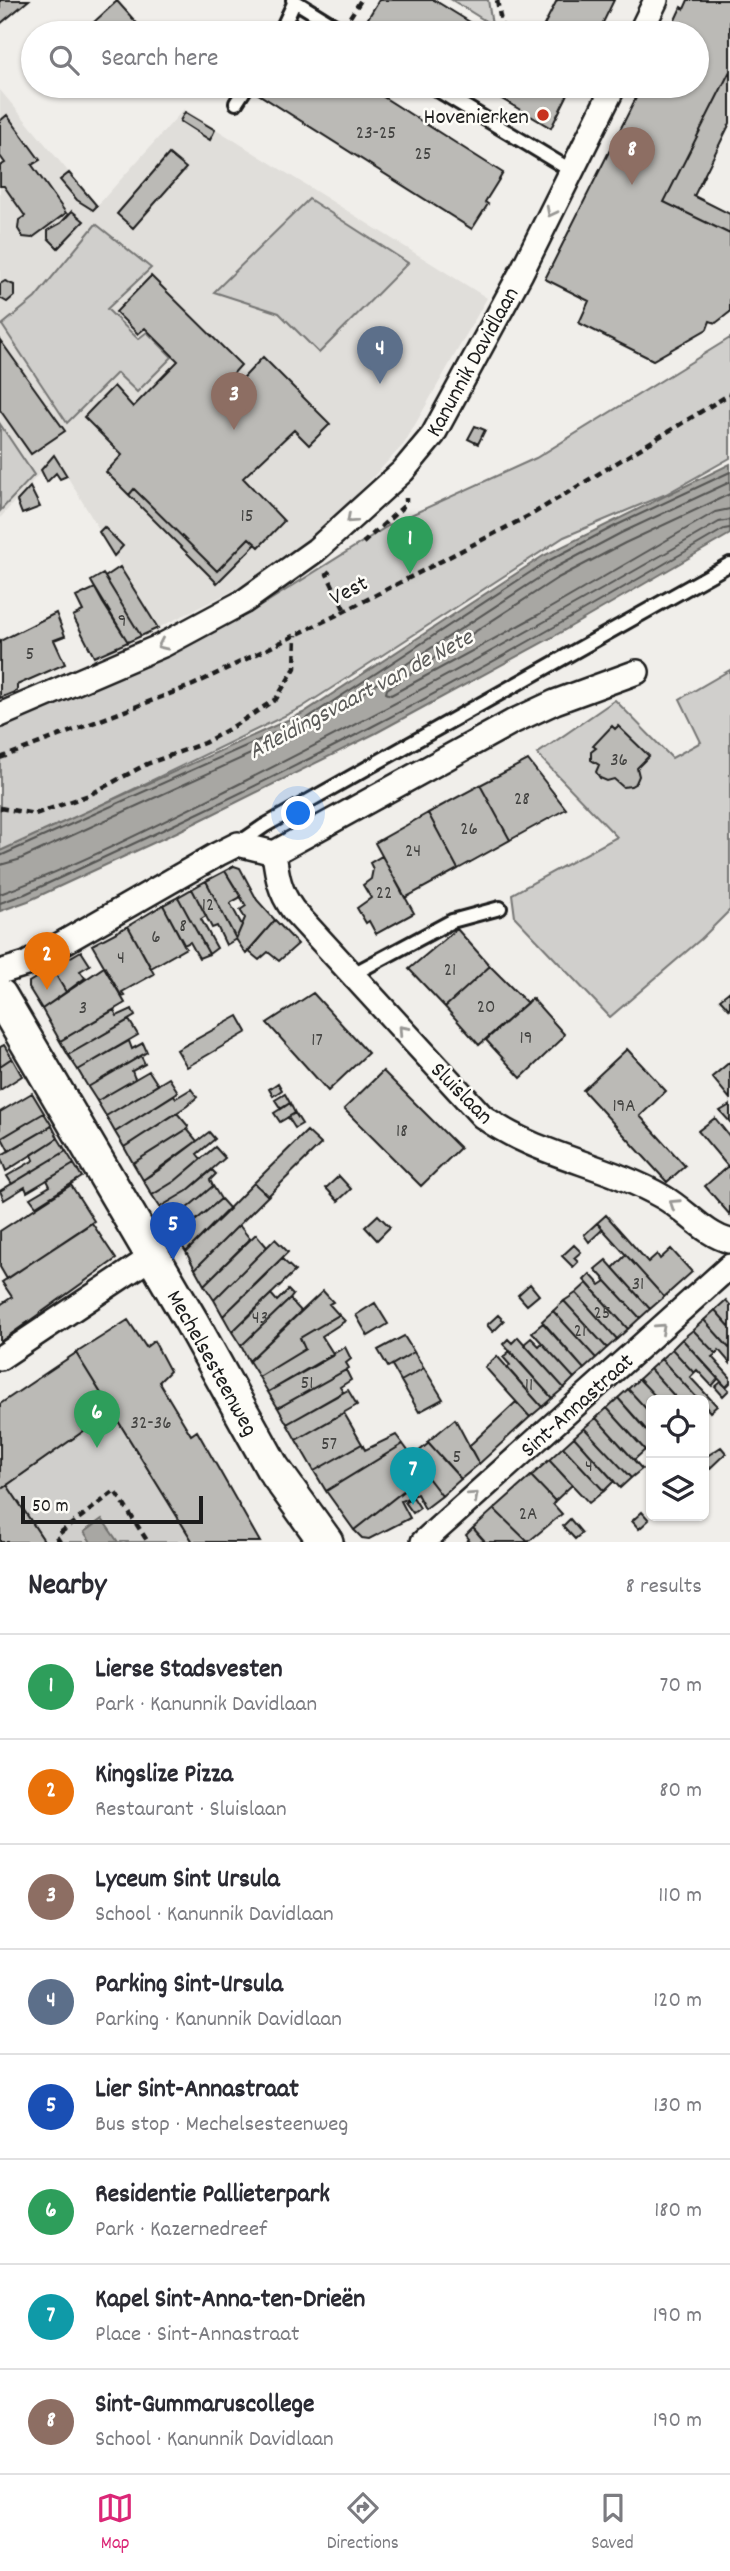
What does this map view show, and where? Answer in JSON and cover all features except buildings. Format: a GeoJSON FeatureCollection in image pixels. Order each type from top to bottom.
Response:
{"type":"FeatureCollection","features":[{"type":"Feature","properties":{"kind":"street"},"geometry":{"type":"LineString","coordinates":[[646,21],[656,0]]}},
{"type":"Feature","properties":{"kind":"street","name":"Kanunnik Davidlaan"},"geometry":{"type":"LineString","coordinates":[[0,715],[163,645],[243,602],[316,550],[401,472],[433,435],[520,273],[608,98]]}},
{"type":"Feature","properties":{"kind":"street"},"geometry":{"type":"LineString","coordinates":[[0,972],[26,964],[239,844],[274,853],[512,722],[555,702],[637,672]]}},
{"type":"Feature","properties":{"kind":"street","name":"Sluislaan"},"geometry":{"type":"LineString","coordinates":[[274,853],[278,882],[283,896],[293,910],[482,1116],[499,1129],[524,1141],[641,1186],[681,1209],[721,1239],[730,1241]]}},
{"type":"Feature","properties":{"kind":"street","name":"Mechelsesteenweg"},"geometry":{"type":"LineString","coordinates":[[0,996],[153,1256],[272,1467],[326,1542]]}},
{"type":"Feature","properties":{"kind":"street"},"geometry":{"type":"LineString","coordinates":[[0,1358],[153,1256]]}},
{"type":"Feature","properties":{"kind":"street","name":"Sint-Annastraat"},"geometry":{"type":"LineString","coordinates":[[423,1542],[730,1266]]}},
{"type":"Feature","properties":{"kind":"lane"},"geometry":{"type":"LineString","coordinates":[[285,21],[294,1],[326,21]]}},
{"type":"Feature","properties":{"kind":"lane"},"geometry":{"type":"LineString","coordinates":[[236,103],[239,98]]}},
{"type":"Feature","properties":{"kind":"lane"},"geometry":{"type":"LineString","coordinates":[[451,98],[572,171]]}},
{"type":"Feature","properties":{"kind":"lane"},"geometry":{"type":"LineString","coordinates":[[239,844],[264,826],[730,564]]}},
{"type":"Feature","properties":{"kind":"lane"},"geometry":{"type":"LineString","coordinates":[[353,974],[452,920],[500,908]]}},
{"type":"Feature","properties":{"kind":"path"},"geometry":{"type":"LineString","coordinates":[[497,0],[501,21]]}},
{"type":"Feature","properties":{"kind":"path","name":"Vest"},"geometry":{"type":"LineString","coordinates":[[0,758],[192,685],[345,611],[534,513],[730,394]]}},
{"type":"Feature","properties":{"kind":"path"},"geometry":{"type":"LineString","coordinates":[[357,548],[406,504],[407,485],[401,472]]}},
{"type":"Feature","properties":{"kind":"path"},"geometry":{"type":"LineString","coordinates":[[337,565],[327,574],[345,611]]}},
{"type":"Feature","properties":{"kind":"path"},"geometry":{"type":"LineString","coordinates":[[0,808],[35,814],[89,794],[147,764],[204,743],[276,699],[295,668],[296,635]]}},
{"type":"Feature","properties":{"kind":"path"},"geometry":{"type":"LineString","coordinates":[[60,1542],[56,1536],[115,1491],[148,1542]]}},
{"type":"Feature","properties":{"kind":"shaded area"},"geometry":{"type":"Polygon","coordinates":[[[452,0],[488,0],[491,21],[486,21],[452,0]]]}},
{"type":"Feature","properties":{"kind":"shaded area"},"geometry":{"type":"Polygon","coordinates":[[[0,90],[97,206],[184,109],[487,298],[404,444],[325,528],[238,588],[158,628],[55,456],[0,518],[0,90]]]}},
{"type":"Feature","properties":{"kind":"shaded area"},"geometry":{"type":"Polygon","coordinates":[[[309,199],[408,263],[319,353],[279,313],[214,292],[309,199]]]}},
{"type":"Feature","properties":{"kind":"shaded area"},"geometry":{"type":"Polygon","coordinates":[[[96,224],[151,268],[107,309],[138,339],[147,332],[172,357],[137,392],[117,373],[67,423],[2,325],[35,298],[96,224]]]}},
{"type":"Feature","properties":{"kind":"shaded area"},"geometry":{"type":"Polygon","coordinates":[[[730,338],[730,458],[666,494],[564,537],[301,708],[0,854],[0,725],[254,610],[391,524],[536,458],[730,338]]]}},
{"type":"Feature","properties":{"kind":"shaded area"},"geometry":{"type":"Polygon","coordinates":[[[0,424],[34,475],[0,511],[0,424]]]}},
{"type":"Feature","properties":{"kind":"shaded area"},"geometry":{"type":"Polygon","coordinates":[[[730,670],[730,910],[701,939],[610,1017],[515,917],[512,894],[617,837],[537,754],[615,700],[672,758],[701,742],[680,699],[730,670]]]}},
{"type":"Feature","properties":{"kind":"shaded area"},"geometry":{"type":"Polygon","coordinates":[[[112,1411],[193,1542],[45,1542],[7,1485],[112,1411]]]}},
{"type":"Feature","properties":{"kind":"water","name":"Afleidingsvaart van de Nete"},"geometry":{"type":"Polygon","coordinates":[[[730,464],[730,534],[551,638],[376,733],[179,831],[28,901],[0,911],[0,851],[303,713],[543,556],[730,464]]]}},
{"type":"Feature","properties":{"kind":"water"},"geometry":{"type":"Polygon","coordinates":[[[102,1519],[118,1542],[91,1542],[84,1532],[102,1519]]]}},
{"type":"Feature","properties":{"kind":"place","name":"Hovenierken"},"geometry":{"type":"Point","coordinates":[543,115]}},
{"type":"Feature","properties":{"kind":"place","name":"Sint-Gummaruscollege"},"geometry":{"type":"Point","coordinates":[632,185]}},
{"type":"Feature","properties":{"kind":"place","name":"Parking Sint-Ursula"},"geometry":{"type":"Point","coordinates":[380,384]}},
{"type":"Feature","properties":{"kind":"place","name":"Lyceum Sint Ursula"},"geometry":{"type":"Point","coordinates":[234,430]}},
{"type":"Feature","properties":{"kind":"place","name":"Lierse Stadsvesten"},"geometry":{"type":"Point","coordinates":[410,574]}},
{"type":"Feature","properties":{"kind":"place","name":"Kingslize Pizza"},"geometry":{"type":"Point","coordinates":[47,990]}},
{"type":"Feature","properties":{"kind":"place","name":"Lier Sint-Annastraat"},"geometry":{"type":"Point","coordinates":[173,1260]}},
{"type":"Feature","properties":{"kind":"place","name":"Residentie Pallieterpark"},"geometry":{"type":"Point","coordinates":[97,1448]}},
{"type":"Feature","properties":{"kind":"place","name":"Kapel Sint-Anna-ten-Drieën"},"geometry":{"type":"Point","coordinates":[413,1505]}}]}
